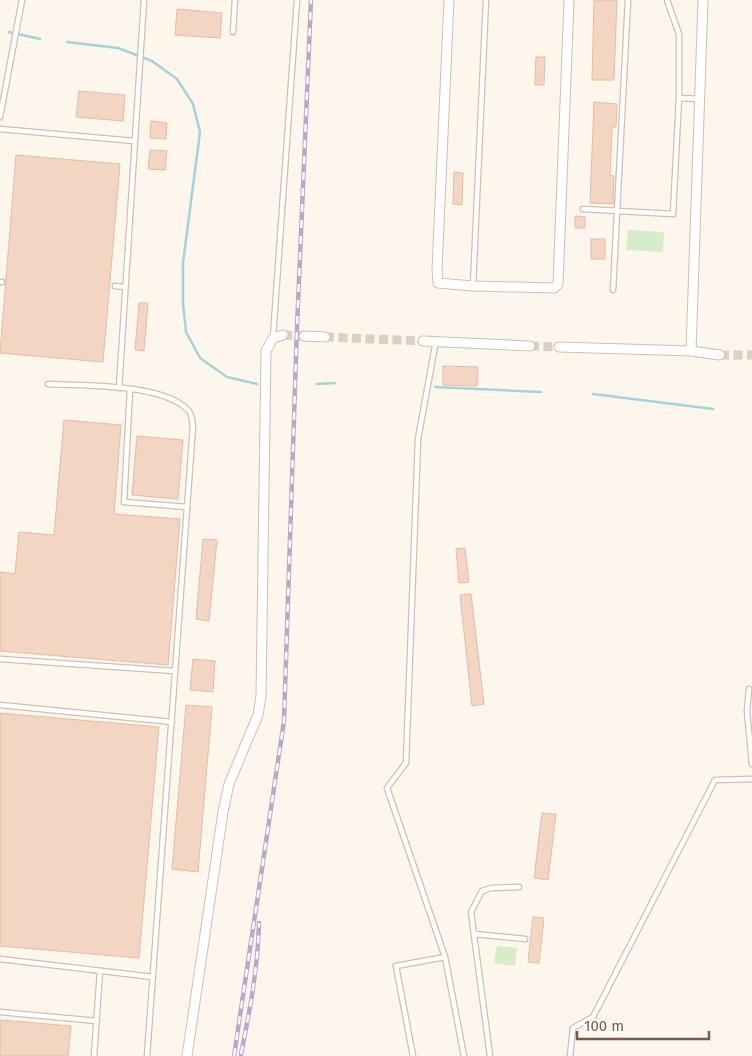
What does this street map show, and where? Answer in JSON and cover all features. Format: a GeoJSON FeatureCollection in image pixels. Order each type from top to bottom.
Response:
{"type":"FeatureCollection","features":[{"type":"Feature","properties":{"kind":"street"},"geometry":{"type":"LineString","coordinates":[[449,0],[437,270],[438,283],[554,288],[558,284],[569,0]]}},
{"type":"Feature","properties":{"kind":"street"},"geometry":{"type":"LineString","coordinates":[[691,351],[703,0]]}},
{"type":"Feature","properties":{"kind":"street"},"geometry":{"type":"LineString","coordinates":[[186,1056],[223,812],[230,784],[258,715],[260,696],[266,352],[273,338],[283,335]]}},
{"type":"Feature","properties":{"kind":"street"},"geometry":{"type":"LineString","coordinates":[[304,336],[325,337]]}},
{"type":"Feature","properties":{"kind":"street"},"geometry":{"type":"LineString","coordinates":[[423,341],[530,346]]}},
{"type":"Feature","properties":{"kind":"street"},"geometry":{"type":"LineString","coordinates":[[559,347],[691,351],[720,355]]}},
{"type":"Feature","properties":{"kind":"lane"},"geometry":{"type":"LineString","coordinates":[[0,117],[22,0]]}},
{"type":"Feature","properties":{"kind":"lane"},"geometry":{"type":"LineString","coordinates":[[119,388],[144,0]]}},
{"type":"Feature","properties":{"kind":"lane"},"geometry":{"type":"LineString","coordinates":[[233,0],[233,32]]}},
{"type":"Feature","properties":{"kind":"lane"},"geometry":{"type":"LineString","coordinates":[[273,338],[297,0]]}},
{"type":"Feature","properties":{"kind":"lane"},"geometry":{"type":"LineString","coordinates":[[473,286],[486,0]]}},
{"type":"Feature","properties":{"kind":"lane"},"geometry":{"type":"LineString","coordinates":[[613,290],[628,0]]}},
{"type":"Feature","properties":{"kind":"lane"},"geometry":{"type":"LineString","coordinates":[[583,209],[672,214],[679,98],[678,34],[667,0]]}},
{"type":"Feature","properties":{"kind":"lane"},"geometry":{"type":"LineString","coordinates":[[679,98],[699,100]]}},
{"type":"Feature","properties":{"kind":"lane"},"geometry":{"type":"LineString","coordinates":[[0,129],[134,141]]}},
{"type":"Feature","properties":{"kind":"lane"},"geometry":{"type":"LineString","coordinates":[[115,286],[125,287]]}},
{"type":"Feature","properties":{"kind":"lane"},"geometry":{"type":"LineString","coordinates":[[436,341],[418,439],[406,763],[387,788],[445,958],[464,1056]]}},
{"type":"Feature","properties":{"kind":"lane"},"geometry":{"type":"LineString","coordinates":[[48,384],[119,388],[156,393],[178,403],[190,412],[193,426],[147,1056]]}},
{"type":"Feature","properties":{"kind":"lane"},"geometry":{"type":"LineString","coordinates":[[130,389],[124,502],[187,507]]}},
{"type":"Feature","properties":{"kind":"lane"},"geometry":{"type":"LineString","coordinates":[[0,659],[175,671]]}},
{"type":"Feature","properties":{"kind":"lane"},"geometry":{"type":"LineString","coordinates":[[749,689],[747,711],[752,764]]}},
{"type":"Feature","properties":{"kind":"lane"},"geometry":{"type":"LineString","coordinates":[[0,705],[172,722]]}},
{"type":"Feature","properties":{"kind":"lane"},"geometry":{"type":"LineString","coordinates":[[570,1056],[573,1028],[593,1017],[714,780],[752,780]]}},
{"type":"Feature","properties":{"kind":"lane"},"geometry":{"type":"LineString","coordinates":[[490,1056],[472,912],[482,891],[491,888],[519,887]]}},
{"type":"Feature","properties":{"kind":"lane"},"geometry":{"type":"LineString","coordinates":[[474,934],[525,939]]}},
{"type":"Feature","properties":{"kind":"lane"},"geometry":{"type":"LineString","coordinates":[[413,1056],[396,966],[445,958]]}},
{"type":"Feature","properties":{"kind":"lane"},"geometry":{"type":"LineString","coordinates":[[0,959],[153,977]]}},
{"type":"Feature","properties":{"kind":"lane"},"geometry":{"type":"LineString","coordinates":[[94,1056],[100,971]]}},
{"type":"Feature","properties":{"kind":"lane"},"geometry":{"type":"LineString","coordinates":[[0,1012],[96,1021]]}},
{"type":"Feature","properties":{"kind":"green space"},"geometry":{"type":"Polygon","coordinates":[[[628,230],[664,232],[663,252],[626,250],[628,230]]]}},
{"type":"Feature","properties":{"kind":"green space"},"geometry":{"type":"Polygon","coordinates":[[[497,946],[517,948],[515,966],[494,963],[497,946]]]}},
{"type":"Feature","properties":{"kind":"building"},"geometry":{"type":"Polygon","coordinates":[[[594,0],[617,0],[614,80],[592,80],[594,0]]]}},
{"type":"Feature","properties":{"kind":"building"},"geometry":{"type":"Polygon","coordinates":[[[177,9],[222,13],[220,38],[175,35],[177,9]]]}},
{"type":"Feature","properties":{"kind":"building"},"geometry":{"type":"Polygon","coordinates":[[[536,57],[545,57],[544,85],[535,85],[536,57]]]}},
{"type":"Feature","properties":{"kind":"building"},"geometry":{"type":"Polygon","coordinates":[[[79,91],[125,95],[123,121],[76,117],[79,91]]]}},
{"type":"Feature","properties":{"kind":"building"},"geometry":{"type":"Polygon","coordinates":[[[594,102],[617,104],[616,127],[612,127],[610,175],[614,176],[613,204],[590,203],[594,102]]]}},
{"type":"Feature","properties":{"kind":"building"},"geometry":{"type":"Polygon","coordinates":[[[151,121],[167,123],[166,139],[150,138],[151,121]]]}},
{"type":"Feature","properties":{"kind":"building"},"geometry":{"type":"Polygon","coordinates":[[[150,150],[167,151],[165,170],[148,169],[150,150]]]}},
{"type":"Feature","properties":{"kind":"building"},"geometry":{"type":"Polygon","coordinates":[[[16,155],[120,164],[103,362],[0,353],[16,155]]]}},
{"type":"Feature","properties":{"kind":"building"},"geometry":{"type":"Polygon","coordinates":[[[454,172],[463,173],[462,205],[453,204],[454,172]]]}},
{"type":"Feature","properties":{"kind":"building"},"geometry":{"type":"Polygon","coordinates":[[[575,216],[585,217],[585,228],[575,228],[575,216]]]}},
{"type":"Feature","properties":{"kind":"building"},"geometry":{"type":"Polygon","coordinates":[[[591,239],[605,239],[605,259],[591,259],[591,239]]]}},
{"type":"Feature","properties":{"kind":"building"},"geometry":{"type":"Polygon","coordinates":[[[139,303],[148,303],[144,351],[135,350],[139,303]]]}},
{"type":"Feature","properties":{"kind":"building"},"geometry":{"type":"Polygon","coordinates":[[[443,366],[478,367],[477,386],[443,385],[443,366]]]}},
{"type":"Feature","properties":{"kind":"building"},"geometry":{"type":"Polygon","coordinates":[[[64,420],[121,425],[114,514],[180,519],[168,665],[0,651],[0,572],[15,574],[19,532],[54,535],[64,420]]]}},
{"type":"Feature","properties":{"kind":"building"},"geometry":{"type":"Polygon","coordinates":[[[137,436],[183,440],[178,499],[132,495],[137,436]]]}},
{"type":"Feature","properties":{"kind":"building"},"geometry":{"type":"Polygon","coordinates":[[[203,539],[217,540],[209,621],[196,619],[203,539]]]}},
{"type":"Feature","properties":{"kind":"building"},"geometry":{"type":"Polygon","coordinates":[[[465,548],[469,582],[459,583],[456,549],[465,548]]]}},
{"type":"Feature","properties":{"kind":"building"},"geometry":{"type":"Polygon","coordinates":[[[471,594],[484,704],[472,706],[460,595],[471,594]]]}},
{"type":"Feature","properties":{"kind":"building"},"geometry":{"type":"Polygon","coordinates":[[[193,659],[215,661],[213,692],[190,690],[193,659]]]}},
{"type":"Feature","properties":{"kind":"building"},"geometry":{"type":"Polygon","coordinates":[[[186,705],[212,707],[198,872],[172,869],[186,705]]]}},
{"type":"Feature","properties":{"kind":"building"},"geometry":{"type":"Polygon","coordinates":[[[0,713],[159,727],[139,958],[0,946],[0,713]]]}},
{"type":"Feature","properties":{"kind":"building"},"geometry":{"type":"Polygon","coordinates":[[[542,813],[556,814],[548,880],[534,878],[542,813]]]}},
{"type":"Feature","properties":{"kind":"building"},"geometry":{"type":"Polygon","coordinates":[[[533,917],[544,918],[539,963],[528,962],[533,917]]]}},
{"type":"Feature","properties":{"kind":"building"},"geometry":{"type":"Polygon","coordinates":[[[0,1020],[71,1026],[68,1056],[0,1056],[0,1020]]]}},
{"type":"Feature","properties":{"kind":"waterway"},"geometry":{"type":"LineString","coordinates":[[9,32],[40,39]]}},
{"type":"Feature","properties":{"kind":"waterway"},"geometry":{"type":"LineString","coordinates":[[67,42],[118,48],[152,61],[177,79],[193,104],[200,132],[183,263],[183,303],[186,332],[200,358],[227,377],[257,384]]}},
{"type":"Feature","properties":{"kind":"waterway"},"geometry":{"type":"LineString","coordinates":[[317,384],[335,383]]}},
{"type":"Feature","properties":{"kind":"waterway"},"geometry":{"type":"LineString","coordinates":[[435,387],[541,392]]}},
{"type":"Feature","properties":{"kind":"waterway"},"geometry":{"type":"LineString","coordinates":[[593,394],[713,409]]}},
{"type":"Feature","properties":{"kind":"tunnel"},"geometry":{"type":"LineString","coordinates":[[283,335],[304,336]]}},
{"type":"Feature","properties":{"kind":"tunnel"},"geometry":{"type":"LineString","coordinates":[[325,337],[423,341]]}},
{"type":"Feature","properties":{"kind":"tunnel"},"geometry":{"type":"LineString","coordinates":[[530,346],[559,347]]}},
{"type":"Feature","properties":{"kind":"tunnel"},"geometry":{"type":"LineString","coordinates":[[720,355],[752,355]]}},
{"type":"Feature","properties":{"kind":"railway"},"geometry":{"type":"LineString","coordinates":[[234,1056],[284,721],[297,327],[311,0]]}},
{"type":"Feature","properties":{"kind":"railway"},"geometry":{"type":"LineString","coordinates":[[241,1054],[253,988],[259,923]]}}]}
